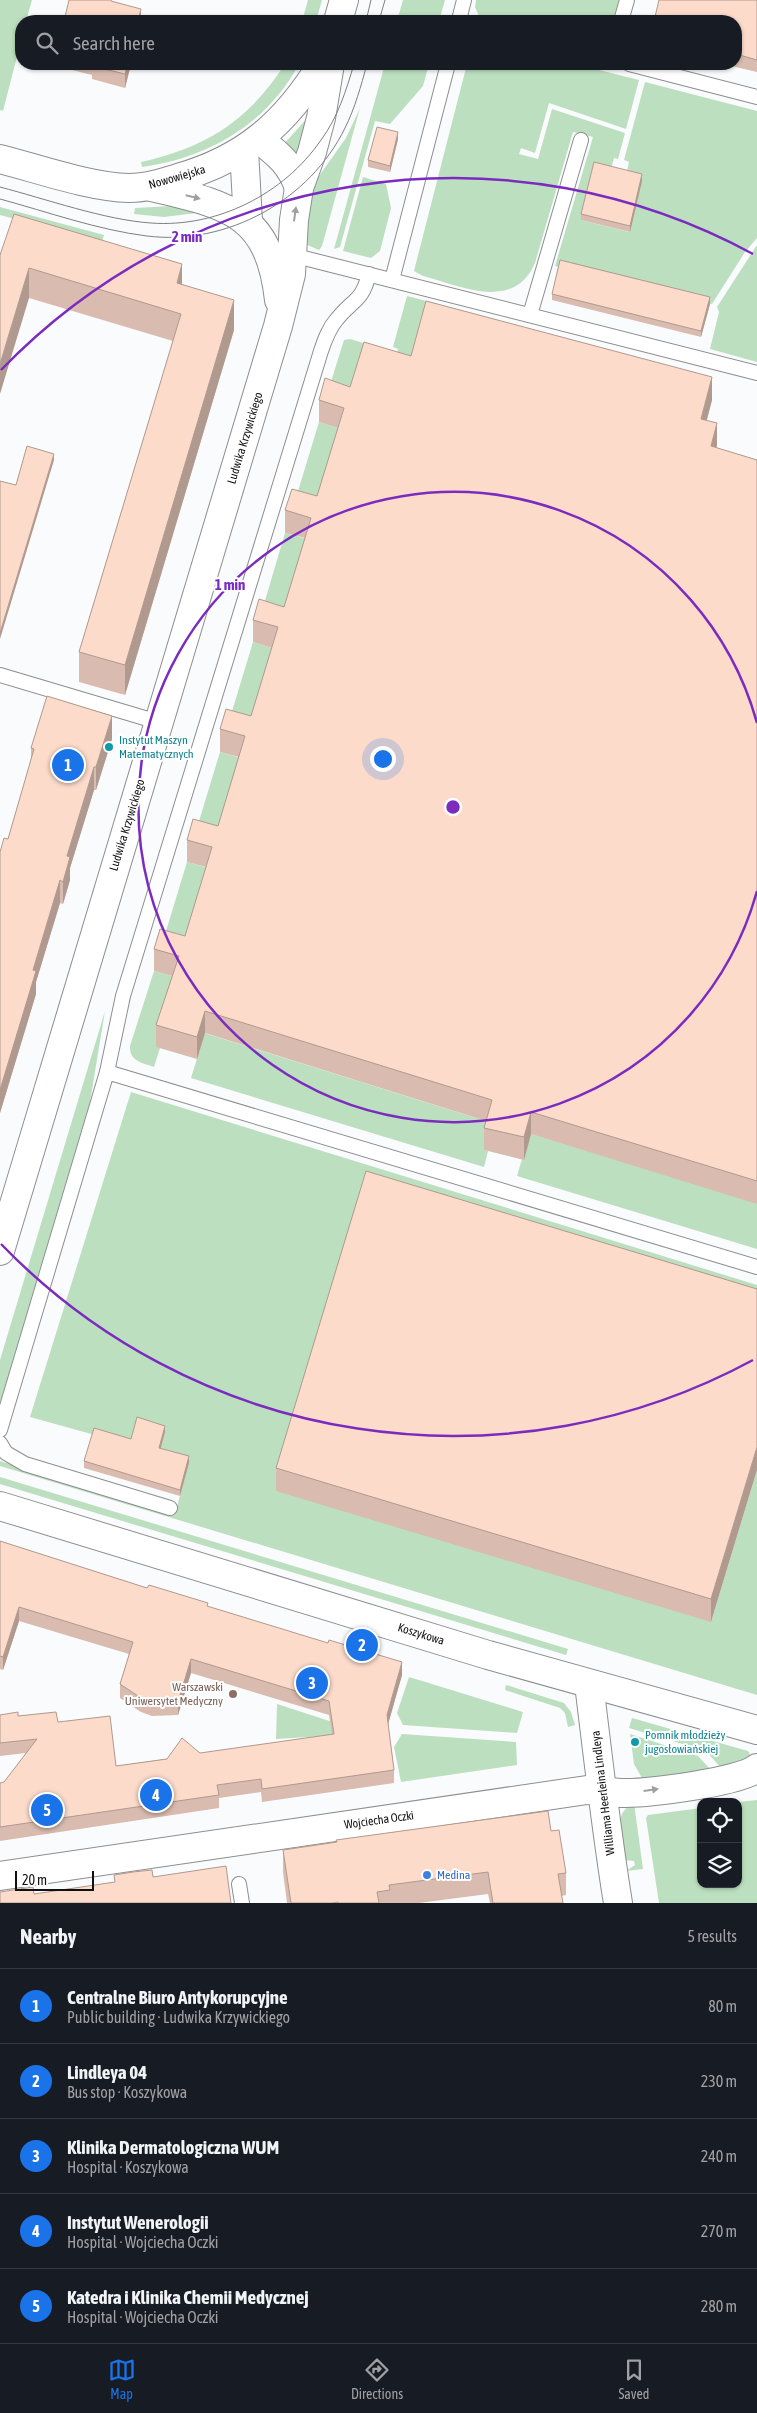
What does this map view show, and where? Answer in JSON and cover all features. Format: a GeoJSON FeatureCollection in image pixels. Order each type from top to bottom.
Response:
{"type":"FeatureCollection","features":[{"type":"Feature","properties":{"kind":"street"},"geometry":{"type":"LineString","coordinates":[[340,15],[344,0]]}},
{"type":"Feature","properties":{"kind":"street"},"geometry":{"type":"LineString","coordinates":[[248,221],[251,145],[295,105],[318,70]]}},
{"type":"Feature","properties":{"kind":"street","name":"Ludwika Krzywickiego"},"geometry":{"type":"LineString","coordinates":[[0,1251],[274,342],[291,274],[299,188],[312,152],[329,70]]}},
{"type":"Feature","properties":{"kind":"street"},"geometry":{"type":"LineString","coordinates":[[251,145],[285,162],[294,172],[299,188]]}},
{"type":"Feature","properties":{"kind":"street","name":"Nowowiejska"},"geometry":{"type":"LineString","coordinates":[[0,159],[103,185],[130,188],[146,186],[195,173],[251,145]]}},
{"type":"Feature","properties":{"kind":"street","name":"Ludwika Krzywickiego"},"geometry":{"type":"LineString","coordinates":[[146,186],[201,199],[231,211],[248,221],[264,246],[274,268],[280,314]]}},
{"type":"Feature","properties":{"kind":"street","name":"Koszykowa"},"geometry":{"type":"LineString","coordinates":[[0,1506],[589,1684],[757,1730]]}},
{"type":"Feature","properties":{"kind":"street","name":"Williama Heerleina Lindleya"},"geometry":{"type":"LineString","coordinates":[[589,1684],[605,1821],[618,1903]]}},
{"type":"Feature","properties":{"kind":"street","name":"Wojciecha Oczki"},"geometry":{"type":"LineString","coordinates":[[0,1876],[587,1790],[626,1793],[667,1788],[736,1778],[746,1775],[757,1768]]}},
{"type":"Feature","properties":{"kind":"lane"},"geometry":{"type":"LineString","coordinates":[[462,15],[464,0]]}},
{"type":"Feature","properties":{"kind":"lane"},"geometry":{"type":"LineString","coordinates":[[623,15],[627,0]]}},
{"type":"Feature","properties":{"kind":"lane"},"geometry":{"type":"LineString","coordinates":[[392,280],[446,70]]}},
{"type":"Feature","properties":{"kind":"lane"},"geometry":{"type":"LineString","coordinates":[[651,70],[757,97]]}},
{"type":"Feature","properties":{"kind":"lane"},"geometry":{"type":"LineString","coordinates":[[530,315],[581,140]]}},
{"type":"Feature","properties":{"kind":"lane"},"geometry":{"type":"LineString","coordinates":[[292,255],[757,373]]}},
{"type":"Feature","properties":{"kind":"lane"},"geometry":{"type":"LineString","coordinates":[[0,1430],[107,1072],[123,996],[321,351],[328,331],[338,317],[362,295],[369,274]]}},
{"type":"Feature","properties":{"kind":"lane"},"geometry":{"type":"LineString","coordinates":[[0,675],[158,722]]}},
{"type":"Feature","properties":{"kind":"lane"},"geometry":{"type":"LineString","coordinates":[[107,1072],[757,1267]]}},
{"type":"Feature","properties":{"kind":"lane"},"geometry":{"type":"LineString","coordinates":[[0,1443],[6,1453],[26,1464],[170,1508]]}},
{"type":"Feature","properties":{"kind":"lane"},"geometry":{"type":"LineString","coordinates":[[239,1884],[242,1903]]}},
{"type":"Feature","properties":{"kind":"green space"},"geometry":{"type":"Polygon","coordinates":[[[0,0],[32,0],[28,15],[15,15],[15,64],[3,111],[0,110],[0,0]]]}},
{"type":"Feature","properties":{"kind":"green space"},"geometry":{"type":"Polygon","coordinates":[[[308,0],[322,0],[318,15],[304,15],[308,0]]]}},
{"type":"Feature","properties":{"kind":"green space"},"geometry":{"type":"Polygon","coordinates":[[[403,0],[445,0],[441,15],[399,15],[403,0]]]}},
{"type":"Feature","properties":{"kind":"green space"},"geometry":{"type":"Polygon","coordinates":[[[476,0],[619,0],[615,15],[479,15],[475,7],[476,0]]]}},
{"type":"Feature","properties":{"kind":"green space"},"geometry":{"type":"Polygon","coordinates":[[[281,70],[295,70],[286,85],[270,104],[253,121],[233,135],[190,156],[142,167],[141,162],[186,148],[224,129],[241,116],[271,84],[281,70]]]}},
{"type":"Feature","properties":{"kind":"green space"},"geometry":{"type":"Polygon","coordinates":[[[383,70],[427,70],[423,86],[390,124],[375,121],[340,247],[334,249],[383,70]]]}},
{"type":"Feature","properties":{"kind":"green space"},"geometry":{"type":"Polygon","coordinates":[[[465,70],[599,70],[639,80],[626,129],[549,103],[535,153],[521,148],[519,154],[538,159],[552,109],[625,133],[618,159],[614,158],[610,173],[581,220],[629,232],[626,176],[629,162],[624,160],[645,82],[757,111],[757,238],[745,252],[712,304],[555,266],[593,137],[573,132],[535,263],[526,278],[514,287],[500,291],[485,292],[423,276],[414,271],[465,70]]]}},
{"type":"Feature","properties":{"kind":"green space"},"geometry":{"type":"Polygon","coordinates":[[[360,108],[322,246],[319,250],[305,244],[305,217],[314,183],[346,138],[360,108]]]}},
{"type":"Feature","properties":{"kind":"green space"},"geometry":{"type":"Polygon","coordinates":[[[310,115],[297,156],[284,144],[310,115]]]}},
{"type":"Feature","properties":{"kind":"green space"},"geometry":{"type":"Polygon","coordinates":[[[363,177],[386,184],[391,208],[380,251],[371,258],[343,251],[363,177]]]}},
{"type":"Feature","properties":{"kind":"green space"},"geometry":{"type":"Polygon","coordinates":[[[172,206],[205,212],[164,217],[134,214],[135,208],[172,206]]]}},
{"type":"Feature","properties":{"kind":"green space"},"geometry":{"type":"Polygon","coordinates":[[[0,207],[104,235],[102,242],[0,215],[0,207]]]}},
{"type":"Feature","properties":{"kind":"green space"},"geometry":{"type":"Polygon","coordinates":[[[757,245],[757,362],[710,349],[719,312],[717,307],[757,245]]]}},
{"type":"Feature","properties":{"kind":"green space"},"geometry":{"type":"Polygon","coordinates":[[[407,296],[438,304],[433,325],[418,353],[350,409],[325,401],[344,340],[350,339],[397,353],[398,349],[393,347],[407,296]]]}},
{"type":"Feature","properties":{"kind":"green space"},"geometry":{"type":"Polygon","coordinates":[[[319,422],[344,430],[317,519],[292,511],[319,422]]]}},
{"type":"Feature","properties":{"kind":"green space"},"geometry":{"type":"Polygon","coordinates":[[[285,533],[311,540],[284,629],[259,621],[285,533]]]}},
{"type":"Feature","properties":{"kind":"green space"},"geometry":{"type":"Polygon","coordinates":[[[253,642],[278,650],[251,739],[226,731],[253,642]]]}},
{"type":"Feature","properties":{"kind":"green space"},"geometry":{"type":"Polygon","coordinates":[[[220,752],[245,759],[218,848],[193,841],[220,752]]]}},
{"type":"Feature","properties":{"kind":"green space"},"geometry":{"type":"Polygon","coordinates":[[[187,862],[212,869],[185,958],[160,951],[187,862]]]}},
{"type":"Feature","properties":{"kind":"green space"},"geometry":{"type":"Polygon","coordinates":[[[154,971],[179,978],[166,1021],[492,1123],[484,1150],[488,1151],[484,1167],[191,1078],[203,1039],[160,1048],[154,1067],[137,1061],[130,1051],[130,1046],[154,971]]]}},
{"type":"Feature","properties":{"kind":"green space"},"geometry":{"type":"Polygon","coordinates":[[[105,1011],[90,1102],[0,1403],[0,1360],[105,1011]]]}},
{"type":"Feature","properties":{"kind":"green space"},"geometry":{"type":"Polygon","coordinates":[[[131,1092],[757,1285],[757,1312],[711,1622],[757,1470],[757,1695],[0,1466],[0,1461],[175,1514],[189,1463],[159,1454],[165,1432],[131,1445],[30,1417],[131,1092]]]}},
{"type":"Feature","properties":{"kind":"green space"},"geometry":{"type":"Polygon","coordinates":[[[512,1128],[757,1203],[757,1249],[517,1176],[522,1159],[512,1128]]]}},
{"type":"Feature","properties":{"kind":"green space"},"geometry":{"type":"Polygon","coordinates":[[[0,1477],[568,1649],[566,1655],[0,1484],[0,1477]]]}},
{"type":"Feature","properties":{"kind":"green space"},"geometry":{"type":"Polygon","coordinates":[[[409,1677],[523,1712],[517,1733],[403,1725],[397,1713],[409,1677]]]}},
{"type":"Feature","properties":{"kind":"green space"},"geometry":{"type":"Polygon","coordinates":[[[506,1685],[564,1703],[571,1712],[575,1725],[568,1727],[565,1713],[560,1708],[505,1690],[506,1685]]]}},
{"type":"Feature","properties":{"kind":"green space"},"geometry":{"type":"Polygon","coordinates":[[[277,1704],[345,1726],[346,1732],[325,1736],[276,1739],[277,1704]]]}},
{"type":"Feature","properties":{"kind":"green space"},"geometry":{"type":"Polygon","coordinates":[[[632,1718],[748,1751],[750,1754],[745,1761],[722,1769],[706,1751],[629,1728],[632,1718]]]}},
{"type":"Feature","properties":{"kind":"green space"},"geometry":{"type":"Polygon","coordinates":[[[402,1734],[516,1742],[517,1765],[401,1782],[394,1747],[402,1734]]]}},
{"type":"Feature","properties":{"kind":"green space"},"geometry":{"type":"Polygon","coordinates":[[[630,1734],[698,1756],[712,1771],[650,1780],[642,1778],[634,1764],[630,1734]]]}},
{"type":"Feature","properties":{"kind":"green space"},"geometry":{"type":"Polygon","coordinates":[[[757,1800],[757,1903],[659,1903],[646,1818],[648,1815],[697,1809],[697,1888],[742,1888],[742,1802],[757,1800]]]}},
{"type":"Feature","properties":{"kind":"green space"},"geometry":{"type":"Polygon","coordinates":[[[634,1803],[643,1869],[626,1871],[635,1865],[634,1861],[624,1860],[619,1828],[622,1814],[634,1803]]]}},
{"type":"Feature","properties":{"kind":"building"},"geometry":{"type":"Polygon","coordinates":[[[69,0],[111,0],[141,9],[140,15],[65,15],[69,0]]]}},
{"type":"Feature","properties":{"kind":"building"},"geometry":{"type":"Polygon","coordinates":[[[659,0],[757,0],[757,60],[742,56],[742,15],[655,15],[659,0]]]}},
{"type":"Feature","properties":{"kind":"building"},"geometry":{"type":"Polygon","coordinates":[[[108,70],[126,70],[125,74],[108,70]]]}},
{"type":"Feature","properties":{"kind":"building"},"geometry":{"type":"Polygon","coordinates":[[[377,127],[398,132],[390,166],[368,160],[377,127]]]}},
{"type":"Feature","properties":{"kind":"building"},"geometry":{"type":"Polygon","coordinates":[[[594,162],[642,174],[630,226],[581,214],[594,162]]]}},
{"type":"Feature","properties":{"kind":"building"},"geometry":{"type":"Polygon","coordinates":[[[14,214],[182,264],[177,283],[234,300],[125,665],[79,652],[181,314],[29,268],[0,364],[0,255],[14,214]]]}},
{"type":"Feature","properties":{"kind":"building"},"geometry":{"type":"Polygon","coordinates":[[[560,260],[710,297],[701,331],[552,294],[560,260]]]}},
{"type":"Feature","properties":{"kind":"building"},"geometry":{"type":"Polygon","coordinates":[[[426,301],[712,377],[701,419],[717,423],[711,446],[757,460],[757,1181],[531,1112],[524,1137],[484,1128],[492,1100],[205,1011],[197,1037],[156,1025],[179,956],[154,949],[160,929],[185,936],[212,847],[187,840],[193,819],[218,826],[245,736],[220,729],[226,709],[251,716],[278,627],[253,620],[259,599],[284,607],[311,518],[285,510],[292,489],[317,496],[344,408],[319,400],[325,378],[350,387],[364,342],[411,356],[426,301]]]}},
{"type":"Feature","properties":{"kind":"building"},"geometry":{"type":"Polygon","coordinates":[[[27,446],[54,454],[0,633],[0,481],[16,485],[27,446]]]}},
{"type":"Feature","properties":{"kind":"building"},"geometry":{"type":"Polygon","coordinates":[[[47,696],[112,716],[96,767],[94,767],[67,856],[70,857],[63,882],[60,880],[33,970],[36,971],[0,1090],[0,852],[4,838],[8,839],[34,749],[31,748],[47,696]]]}},
{"type":"Feature","properties":{"kind":"building"},"geometry":{"type":"Polygon","coordinates":[[[366,1171],[757,1289],[757,1447],[711,1599],[276,1468],[366,1171]]]}},
{"type":"Feature","properties":{"kind":"building"},"geometry":{"type":"Polygon","coordinates":[[[137,1417],[165,1426],[159,1448],[189,1456],[180,1490],[84,1461],[94,1428],[131,1439],[137,1417]]]}},
{"type":"Feature","properties":{"kind":"building"},"geometry":{"type":"Polygon","coordinates":[[[0,1541],[147,1588],[149,1585],[208,1603],[207,1606],[328,1643],[329,1640],[402,1662],[387,1715],[394,1770],[262,1789],[261,1779],[217,1785],[219,1795],[0,1827],[0,1783],[4,1782],[37,1739],[0,1743],[0,1715],[18,1712],[18,1716],[56,1712],[58,1722],[110,1716],[116,1766],[167,1759],[182,1738],[200,1753],[334,1734],[329,1701],[191,1659],[178,1702],[152,1702],[141,1698],[120,1684],[133,1642],[19,1607],[3,1657],[0,1656],[0,1541]]]}},
{"type":"Feature","properties":{"kind":"building"},"geometry":{"type":"Polygon","coordinates":[[[548,1811],[551,1831],[559,1830],[566,1873],[558,1874],[563,1903],[493,1903],[488,1872],[389,1885],[390,1890],[377,1892],[379,1903],[291,1903],[283,1850],[337,1842],[336,1840],[548,1811]]]}},
{"type":"Feature","properties":{"kind":"building"},"geometry":{"type":"Polygon","coordinates":[[[226,1866],[231,1903],[0,1903],[0,1892],[33,1887],[34,1894],[115,1882],[114,1875],[133,1872],[152,1870],[153,1877],[226,1866]]]}},
{"type":"Feature","properties":{"kind":"tram line"},"geometry":{"type":"LineString","coordinates":[[367,15],[371,0]]}},
{"type":"Feature","properties":{"kind":"tram line"},"geometry":{"type":"LineString","coordinates":[[381,15],[385,0]]}},
{"type":"Feature","properties":{"kind":"tram line"},"geometry":{"type":"LineString","coordinates":[[0,187],[114,218],[133,221],[176,223],[200,220],[224,213],[247,204],[268,191],[306,159],[321,140],[337,113],[352,70]]}},
{"type":"Feature","properties":{"kind":"tram line"},"geometry":{"type":"LineString","coordinates":[[0,199],[92,225],[147,236],[177,237],[207,233],[236,225],[263,213],[311,177],[330,154],[345,128],[352,113],[365,70]]}},
{"type":"Feature","properties":{"kind":"place","name":"Instytut Maszyn Matematycznych"},"geometry":{"type":"Point","coordinates":[109,747]}},
{"type":"Feature","properties":{"kind":"place","name":"Centralne Biuro Antykorupcyjne"},"geometry":{"type":"Point","coordinates":[68,765]}},
{"type":"Feature","properties":{"kind":"place","name":"Lindleya 04"},"geometry":{"type":"Point","coordinates":[362,1645]}},
{"type":"Feature","properties":{"kind":"place","name":"Klinika Dermatologiczna WUM"},"geometry":{"type":"Point","coordinates":[312,1683]}},
{"type":"Feature","properties":{"kind":"place","name":"Warszawski Uniwersytet Medyczny"},"geometry":{"type":"Point","coordinates":[233,1694]}},
{"type":"Feature","properties":{"kind":"place","name":"Pomnik młodzieży jugosłowiańskiej"},"geometry":{"type":"Point","coordinates":[635,1742]}},
{"type":"Feature","properties":{"kind":"place","name":"Instytut Wenerologii"},"geometry":{"type":"Point","coordinates":[156,1795]}},
{"type":"Feature","properties":{"kind":"place","name":"Katedra i Klinika Chemii Medycznej"},"geometry":{"type":"Point","coordinates":[47,1810]}},
{"type":"Feature","properties":{"kind":"place","name":"Medina"},"geometry":{"type":"Point","coordinates":[427,1875]}}]}
